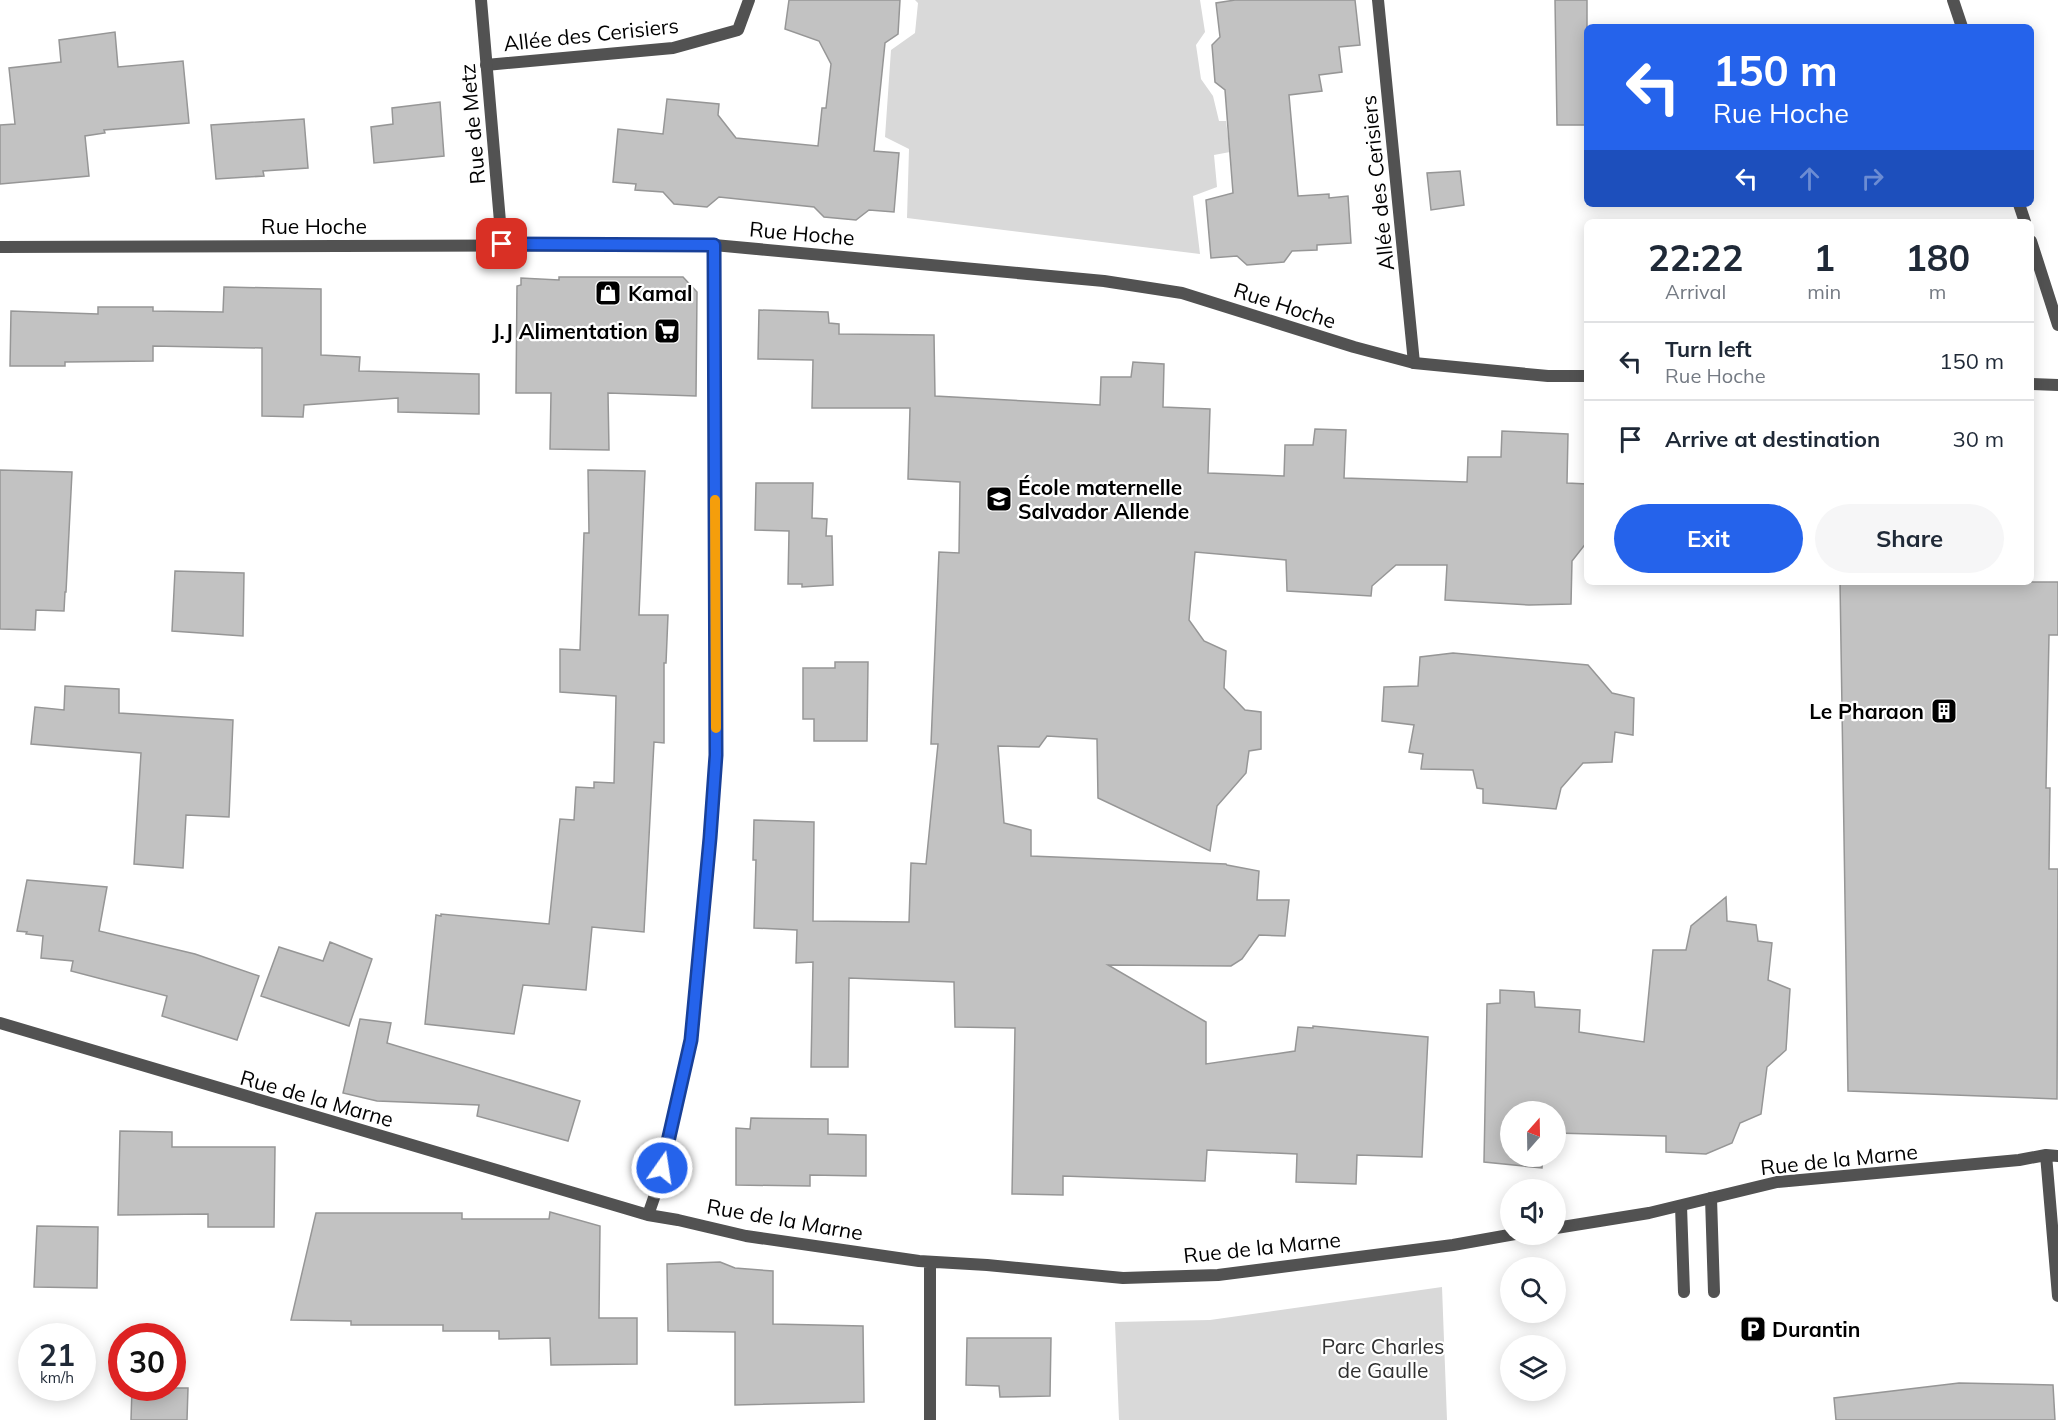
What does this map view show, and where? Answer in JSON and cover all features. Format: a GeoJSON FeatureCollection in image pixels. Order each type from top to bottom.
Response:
{"type":"FeatureCollection","features":[{"type":"Feature","properties":{"kind":"street","name":"Rue de Metz"},"geometry":{"type":"LineString","coordinates":[[481,0],[502,244]]}},
{"type":"Feature","properties":{"kind":"street","name":"Allée des Cerisiers"},"geometry":{"type":"LineString","coordinates":[[486,65],[673,48],[738,30],[748,0]]}},
{"type":"Feature","properties":{"kind":"street","name":"Allée des Cerisiers"},"geometry":{"type":"LineString","coordinates":[[1378,0],[1414,363]]}},
{"type":"Feature","properties":{"kind":"street"},"geometry":{"type":"LineString","coordinates":[[1953,0],[1961,24]]}},
{"type":"Feature","properties":{"kind":"street","name":"Rue Hoche"},"geometry":{"type":"LineString","coordinates":[[0,247],[714,245],[1093,280],[1182,293],[1354,347],[1414,363],[1548,376],[1584,376]]}},
{"type":"Feature","properties":{"kind":"street"},"geometry":{"type":"LineString","coordinates":[[648,1215],[657,1189],[691,1040],[712,814],[716,755],[714,245]]}},
{"type":"Feature","properties":{"kind":"street"},"geometry":{"type":"LineString","coordinates":[[2034,250],[2058,325]]}},
{"type":"Feature","properties":{"kind":"street"},"geometry":{"type":"LineString","coordinates":[[2034,384],[2058,385]]}},
{"type":"Feature","properties":{"kind":"street","name":"Rue de la Marne"},"geometry":{"type":"LineString","coordinates":[[0,1023],[648,1215],[746,1236],[930,1262],[1123,1278],[1218,1275],[1453,1245],[1500,1237]]}},
{"type":"Feature","properties":{"kind":"street"},"geometry":{"type":"LineString","coordinates":[[2052,1156],[2058,1296]]}},
{"type":"Feature","properties":{"kind":"street","name":"Rue de la Marne"},"geometry":{"type":"LineString","coordinates":[[1566,1226],[1681,1206],[1777,1182],[2052,1156]]}},
{"type":"Feature","properties":{"kind":"street"},"geometry":{"type":"LineString","coordinates":[[1711,1198],[1714,1292]]}},
{"type":"Feature","properties":{"kind":"street"},"geometry":{"type":"LineString","coordinates":[[1681,1206],[1684,1293]]}},
{"type":"Feature","properties":{"kind":"street"},"geometry":{"type":"LineString","coordinates":[[930,1262],[930,1420]]}},
{"type":"Feature","properties":{"kind":"green space"},"geometry":{"type":"Polygon","coordinates":[[[915,0],[1200,0],[1205,32],[1196,45],[1201,79],[1213,96],[1219,121],[1226,121],[1230,152],[1214,155],[1217,187],[1193,196],[1200,254],[907,218],[909,149],[885,137],[891,50],[915,33],[918,3],[915,0]]]}},
{"type":"Feature","properties":{"kind":"green space","name":"Parc Charles de Gaulle"},"geometry":{"type":"Polygon","coordinates":[[[1442,1287],[1447,1420],[1119,1420],[1115,1322],[1210,1320],[1442,1287]]]}},
{"type":"Feature","properties":{"kind":"building"},"geometry":{"type":"Polygon","coordinates":[[[789,0],[900,0],[898,34],[885,43],[874,151],[899,153],[894,212],[869,210],[856,220],[824,217],[814,207],[719,197],[707,207],[674,204],[663,192],[635,190],[636,184],[613,182],[618,129],[663,134],[667,99],[719,104],[718,115],[736,138],[818,146],[822,108],[826,108],[831,64],[819,41],[785,29],[789,0]]]}},
{"type":"Feature","properties":{"kind":"building"},"geometry":{"type":"Polygon","coordinates":[[[1235,0],[1355,0],[1360,45],[1339,47],[1342,72],[1319,75],[1322,91],[1289,95],[1298,196],[1329,194],[1329,198],[1348,196],[1351,243],[1317,245],[1317,250],[1292,251],[1284,262],[1247,265],[1237,256],[1211,258],[1206,200],[1233,193],[1225,90],[1215,82],[1212,45],[1220,37],[1216,3],[1235,0]]]}},
{"type":"Feature","properties":{"kind":"building"},"geometry":{"type":"Polygon","coordinates":[[[1555,0],[1587,0],[1587,24],[1584,24],[1584,125],[1557,125],[1555,0]]]}},
{"type":"Feature","properties":{"kind":"building"},"geometry":{"type":"Polygon","coordinates":[[[115,32],[118,67],[183,61],[189,123],[104,130],[105,133],[85,136],[89,176],[0,184],[0,125],[15,124],[9,68],[61,62],[59,40],[115,32]]]}},
{"type":"Feature","properties":{"kind":"building"},"geometry":{"type":"Polygon","coordinates":[[[440,102],[444,156],[374,163],[371,127],[393,124],[392,108],[440,102]]]}},
{"type":"Feature","properties":{"kind":"building"},"geometry":{"type":"Polygon","coordinates":[[[304,119],[308,168],[263,171],[264,176],[216,179],[211,125],[304,119]]]}},
{"type":"Feature","properties":{"kind":"building"},"geometry":{"type":"Polygon","coordinates":[[[1460,171],[1464,205],[1431,210],[1427,173],[1460,171]]]}},
{"type":"Feature","properties":{"kind":"building"},"geometry":{"type":"Polygon","coordinates":[[[559,277],[683,277],[697,292],[696,396],[608,393],[609,450],[550,449],[551,393],[516,393],[517,286],[521,285],[521,278],[559,280],[559,277]]]}},
{"type":"Feature","properties":{"kind":"building"},"geometry":{"type":"Polygon","coordinates":[[[224,287],[321,289],[321,355],[360,357],[359,371],[479,374],[479,414],[398,412],[398,398],[304,405],[303,417],[262,416],[262,348],[153,346],[153,361],[65,362],[65,366],[10,366],[11,311],[98,314],[98,307],[153,307],[153,311],[223,312],[224,287]]]}},
{"type":"Feature","properties":{"kind":"building"},"geometry":{"type":"Polygon","coordinates":[[[759,310],[828,312],[829,323],[839,324],[839,334],[934,335],[935,396],[1100,405],[1101,377],[1131,377],[1133,362],[1164,364],[1163,407],[1210,409],[1208,473],[1284,476],[1285,445],[1313,445],[1315,429],[1346,430],[1344,478],[1467,482],[1468,457],[1501,457],[1502,431],[1568,434],[1567,483],[1584,484],[1584,546],[1572,561],[1571,604],[1529,605],[1445,600],[1447,565],[1396,565],[1372,586],[1371,596],[1287,591],[1286,560],[1195,552],[1189,620],[1204,641],[1226,651],[1224,688],[1245,710],[1261,712],[1261,749],[1249,751],[1246,773],[1217,806],[1210,851],[1098,798],[1097,739],[1047,736],[1039,747],[998,746],[1004,823],[1031,830],[1031,856],[1226,864],[1259,871],[1257,900],[1289,900],[1285,936],[1259,935],[1242,959],[1231,966],[1108,965],[1206,1022],[1206,1064],[1295,1051],[1298,1027],[1313,1028],[1313,1026],[1428,1037],[1422,1157],[1357,1155],[1356,1184],[1296,1182],[1297,1154],[1207,1150],[1205,1181],[1063,1176],[1063,1195],[1012,1194],[1015,1028],[955,1027],[954,982],[849,978],[848,1067],[811,1067],[813,962],[796,963],[797,930],[754,928],[756,860],[753,860],[754,820],[814,822],[813,921],[909,922],[911,863],[926,864],[938,744],[931,744],[939,552],[959,553],[960,482],[908,479],[910,408],[812,408],[813,360],[758,359],[759,310]]]}},
{"type":"Feature","properties":{"kind":"building"},"geometry":{"type":"Polygon","coordinates":[[[0,470],[72,472],[64,611],[36,610],[35,630],[0,629],[0,470]]]}},
{"type":"Feature","properties":{"kind":"building"},"geometry":{"type":"Polygon","coordinates":[[[588,470],[645,471],[639,615],[668,615],[666,663],[664,663],[664,743],[654,742],[644,932],[592,927],[586,990],[523,985],[514,1034],[425,1024],[436,915],[549,924],[560,819],[574,820],[576,787],[594,788],[594,782],[614,783],[616,696],[560,692],[560,649],[580,650],[584,533],[589,533],[588,470]]]}},
{"type":"Feature","properties":{"kind":"building"},"geometry":{"type":"Polygon","coordinates":[[[756,483],[813,483],[812,518],[827,519],[826,536],[832,536],[833,585],[802,587],[802,584],[788,584],[789,531],[755,530],[756,483]]]}},
{"type":"Feature","properties":{"kind":"building"},"geometry":{"type":"Polygon","coordinates":[[[175,571],[244,573],[243,636],[172,631],[175,571]]]}},
{"type":"Feature","properties":{"kind":"building","name":"Le Pharaon"},"geometry":{"type":"Polygon","coordinates":[[[2034,582],[2058,582],[2058,635],[2049,635],[2046,788],[2050,788],[2049,869],[2058,869],[2057,1099],[1848,1091],[1840,585],[2034,585],[2034,582]]]}},
{"type":"Feature","properties":{"kind":"building"},"geometry":{"type":"Polygon","coordinates":[[[1453,653],[1588,665],[1612,693],[1634,698],[1633,735],[1615,732],[1612,762],[1583,763],[1561,788],[1556,809],[1483,803],[1483,789],[1477,788],[1473,770],[1421,769],[1423,754],[1409,752],[1414,725],[1382,721],[1384,687],[1418,686],[1420,657],[1453,653]]]}},
{"type":"Feature","properties":{"kind":"building"},"geometry":{"type":"Polygon","coordinates":[[[835,662],[868,662],[867,741],[814,741],[814,719],[803,719],[803,668],[835,668],[835,662]]]}},
{"type":"Feature","properties":{"kind":"building"},"geometry":{"type":"Polygon","coordinates":[[[65,686],[119,689],[119,713],[233,720],[229,817],[186,815],[183,868],[134,864],[141,753],[31,744],[35,707],[64,710],[65,686]]]}},
{"type":"Feature","properties":{"kind":"building"},"geometry":{"type":"Polygon","coordinates":[[[27,880],[107,887],[99,931],[195,954],[259,976],[237,1040],[162,1016],[167,996],[71,971],[73,961],[41,958],[43,936],[17,931],[27,880]]]}},
{"type":"Feature","properties":{"kind":"building"},"geometry":{"type":"Polygon","coordinates":[[[1726,897],[1727,921],[1756,925],[1758,941],[1772,943],[1768,980],[1790,989],[1786,1050],[1767,1067],[1761,1114],[1740,1123],[1732,1143],[1706,1154],[1666,1152],[1666,1136],[1566,1133],[1566,1101],[1500,1101],[1500,1164],[1484,1162],[1487,1004],[1500,1003],[1500,990],[1534,992],[1535,1007],[1580,1010],[1579,1032],[1644,1042],[1653,950],[1686,950],[1691,926],[1726,897]]]}},
{"type":"Feature","properties":{"kind":"building"},"geometry":{"type":"Polygon","coordinates":[[[330,942],[372,959],[349,1026],[261,996],[279,947],[323,961],[330,942]]]}},
{"type":"Feature","properties":{"kind":"building"},"geometry":{"type":"Polygon","coordinates":[[[360,1019],[391,1023],[387,1043],[580,1101],[568,1141],[477,1116],[479,1105],[377,1101],[343,1093],[360,1019]]]}},
{"type":"Feature","properties":{"kind":"building"},"geometry":{"type":"Polygon","coordinates":[[[751,1118],[828,1119],[828,1134],[866,1135],[866,1176],[810,1175],[810,1186],[736,1185],[736,1128],[750,1129],[751,1118]]]}},
{"type":"Feature","properties":{"kind":"building"},"geometry":{"type":"Polygon","coordinates":[[[120,1131],[172,1132],[172,1147],[275,1147],[274,1227],[208,1227],[208,1214],[118,1215],[120,1131]]]}},
{"type":"Feature","properties":{"kind":"building"},"geometry":{"type":"Polygon","coordinates":[[[550,1212],[600,1226],[599,1318],[637,1318],[637,1364],[551,1365],[550,1338],[499,1339],[499,1331],[443,1331],[443,1325],[351,1325],[351,1321],[291,1320],[316,1213],[462,1213],[462,1219],[549,1219],[550,1212]]]}},
{"type":"Feature","properties":{"kind":"building"},"geometry":{"type":"Polygon","coordinates":[[[37,1226],[98,1227],[97,1288],[34,1287],[37,1226]]]}},
{"type":"Feature","properties":{"kind":"building"},"geometry":{"type":"Polygon","coordinates":[[[720,1262],[735,1268],[773,1271],[773,1324],[863,1326],[864,1402],[735,1405],[735,1332],[668,1331],[667,1264],[720,1262]]]}},
{"type":"Feature","properties":{"kind":"building"},"geometry":{"type":"Polygon","coordinates":[[[967,1338],[1051,1338],[1050,1396],[1000,1397],[999,1386],[966,1385],[967,1338]]]}},
{"type":"Feature","properties":{"kind":"building"},"geometry":{"type":"Polygon","coordinates":[[[1959,1383],[2053,1385],[2055,1420],[1836,1420],[1834,1398],[1959,1383]]]}},
{"type":"Feature","properties":{"kind":"building"},"geometry":{"type":"Polygon","coordinates":[[[186,1388],[188,1388],[187,1420],[131,1420],[132,1401],[186,1401],[186,1388]]]}},
{"type":"Feature","properties":{"kind":"slow traffic"},"geometry":{"type":"LineString","coordinates":[[715,500],[716,728]]}},
{"type":"Feature","properties":{"kind":"place","name":"Kamal"},"geometry":{"type":"Point","coordinates":[608,293]}},
{"type":"Feature","properties":{"kind":"place","name":"J.J Alimentation"},"geometry":{"type":"Point","coordinates":[667,331]}},
{"type":"Feature","properties":{"kind":"place","name":"École maternelle Salvador Allende"},"geometry":{"type":"Point","coordinates":[999,499]}},
{"type":"Feature","properties":{"kind":"place","name":"Le Pharaon"},"geometry":{"type":"Point","coordinates":[1944,711]}},
{"type":"Feature","properties":{"kind":"place","name":"Durantin"},"geometry":{"type":"Point","coordinates":[1753,1329]}},
{"type":"Feature","properties":{"kind":"route"},"geometry":{"type":"LineString","coordinates":[[502,244],[714,245],[716,755],[691,1040],[662,1168]]}}]}
